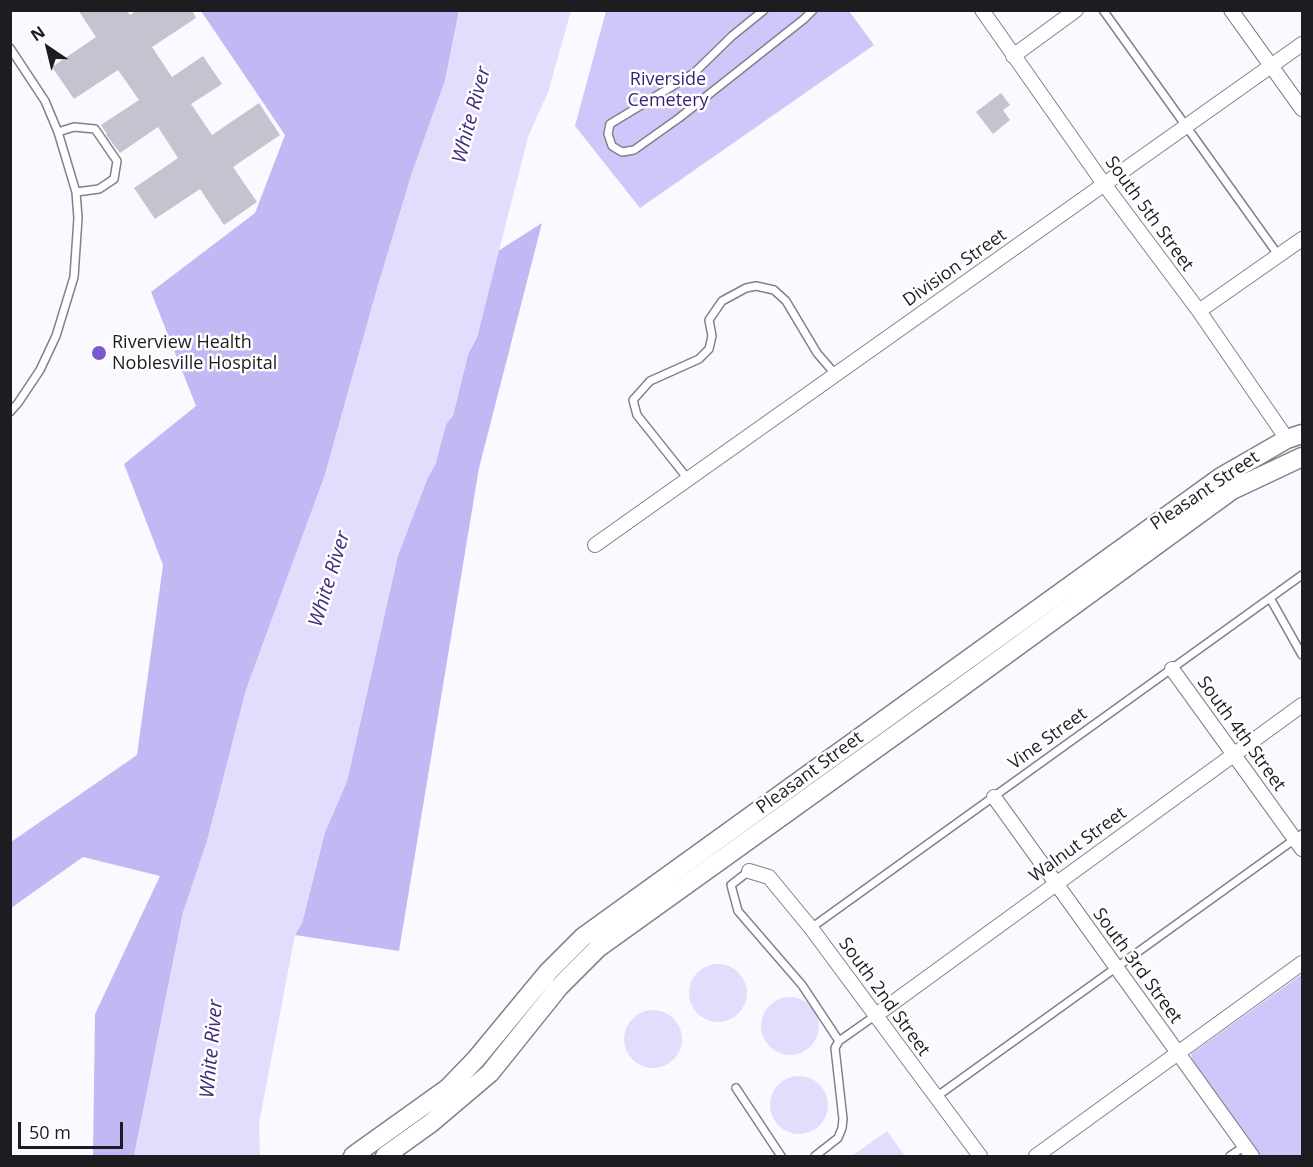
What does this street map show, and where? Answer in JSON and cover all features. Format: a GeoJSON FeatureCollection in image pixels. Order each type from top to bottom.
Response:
{"type":"FeatureCollection","features":[{"type":"Feature","properties":{"kind":"street","name":"South 5th Street"},"geometry":{"type":"LineString","coordinates":[[982,10],[1104,184],[1294,437]]}},
{"type":"Feature","properties":{"kind":"street"},"geometry":{"type":"LineString","coordinates":[[1013,56],[1076,10]]}},
{"type":"Feature","properties":{"kind":"street"},"geometry":{"type":"LineString","coordinates":[[1231,10],[1302,109]]}},
{"type":"Feature","properties":{"kind":"street","name":"Division Street"},"geometry":{"type":"LineString","coordinates":[[595,545],[1302,44]]}},
{"type":"Feature","properties":{"kind":"street"},"geometry":{"type":"LineString","coordinates":[[1199,311],[1302,239]]}},
{"type":"Feature","properties":{"kind":"street","name":"Pleasant Street"},"geometry":{"type":"LineString","coordinates":[[353,1156],[448,1088],[476,1059],[548,972],[583,937],[1221,477],[1294,437]]}},
{"type":"Feature","properties":{"kind":"street","name":"Pleasant Street"},"geometry":{"type":"LineString","coordinates":[[385,1156],[431,1123],[490,1073],[559,987],[598,948],[1232,490],[1302,456]]}},
{"type":"Feature","properties":{"kind":"street","name":"South 4th Street"},"geometry":{"type":"LineString","coordinates":[[1172,669],[1300,841]]}},
{"type":"Feature","properties":{"kind":"street","name":"Walnut Street"},"geometry":{"type":"LineString","coordinates":[[876,1015],[1302,705]]}},
{"type":"Feature","properties":{"kind":"street","name":"South 3rd Street"},"geometry":{"type":"LineString","coordinates":[[994,797],[1248,1151]]}},
{"type":"Feature","properties":{"kind":"street","name":"South 2nd Street"},"geometry":{"type":"LineString","coordinates":[[749,871],[769,877],[811,928],[980,1156]]}},
{"type":"Feature","properties":{"kind":"street"},"geometry":{"type":"LineString","coordinates":[[1035,1156],[1302,963]]}},
{"type":"Feature","properties":{"kind":"lane"},"geometry":{"type":"LineString","coordinates":[[764,10],[732,36],[694,73],[610,124],[608,134],[612,146],[622,152],[633,150],[679,118],[813,10]]}},
{"type":"Feature","properties":{"kind":"lane"},"geometry":{"type":"LineString","coordinates":[[1103,10],[1279,256]]}},
{"type":"Feature","properties":{"kind":"lane"},"geometry":{"type":"LineString","coordinates":[[10,48],[45,100],[58,132],[76,192],[77,251],[74,277],[56,336],[40,370],[10,412]]}},
{"type":"Feature","properties":{"kind":"lane"},"geometry":{"type":"LineString","coordinates":[[58,132],[74,127],[95,129],[117,161],[114,179],[99,189],[76,192]]}},
{"type":"Feature","properties":{"kind":"lane"},"geometry":{"type":"LineString","coordinates":[[688,479],[637,415],[633,400],[650,381],[699,359],[709,349],[712,336],[709,320],[722,301],[746,288],[756,286],[774,290],[786,301],[817,352],[836,375]]}},
{"type":"Feature","properties":{"kind":"lane","name":"Vine Street"},"geometry":{"type":"LineString","coordinates":[[811,928],[1302,575]]}},
{"type":"Feature","properties":{"kind":"lane"},"geometry":{"type":"LineString","coordinates":[[1270,598],[1302,655]]}},
{"type":"Feature","properties":{"kind":"lane"},"geometry":{"type":"LineString","coordinates":[[936,1097],[1116,968],[1300,841]]}},
{"type":"Feature","properties":{"kind":"lane"},"geometry":{"type":"LineString","coordinates":[[749,871],[731,885],[738,911],[802,985],[839,1041]]}},
{"type":"Feature","properties":{"kind":"lane"},"geometry":{"type":"LineString","coordinates":[[815,1156],[838,1138],[842,1128],[835,1048],[839,1041],[876,1015]]}},
{"type":"Feature","properties":{"kind":"lane"},"geometry":{"type":"LineString","coordinates":[[736,1088],[781,1156]]}},
{"type":"Feature","properties":{"kind":"lane"},"geometry":{"type":"LineString","coordinates":[[1230,1156],[1248,1151]]}},
{"type":"Feature","properties":{"kind":"green space","name":"Riverside Cemetery"},"geometry":{"type":"Polygon","coordinates":[[[606,11],[849,11],[874,45],[640,208],[575,126],[606,11]]]}},
{"type":"Feature","properties":{"kind":"green space"},"geometry":{"type":"Polygon","coordinates":[[[1302,974],[1302,1156],[1258,1156],[1195,1070],[1191,1054],[1302,974]]]}},
{"type":"Feature","properties":{"kind":"shaded area"},"geometry":{"type":"Polygon","coordinates":[[[201,11],[459,11],[445,81],[412,173],[325,475],[246,690],[208,838],[183,913],[134,1156],[93,1156],[95,1014],[160,876],[83,857],[11,908],[11,842],[137,755],[163,565],[124,464],[196,406],[151,292],[255,213],[285,135],[201,11]]]}},
{"type":"Feature","properties":{"kind":"shaded area"},"geometry":{"type":"Polygon","coordinates":[[[542,223],[479,468],[399,951],[295,935],[302,923],[325,832],[347,781],[398,555],[428,477],[435,465],[446,424],[453,415],[468,354],[477,337],[498,251],[542,223]]]}},
{"type":"Feature","properties":{"kind":"water","name":"White River"},"geometry":{"type":"Polygon","coordinates":[[[459,11],[571,11],[548,92],[528,137],[477,337],[468,354],[453,416],[446,424],[435,465],[428,477],[398,555],[347,781],[325,832],[302,923],[295,935],[259,1123],[260,1156],[134,1156],[183,913],[208,838],[246,690],[325,475],[412,173],[445,81],[459,11]]]}},
{"type":"Feature","properties":{"kind":"water"},"geometry":{"type":"Polygon","coordinates":[[[718,964],[734,969],[742,977],[747,993],[742,1009],[734,1017],[718,1022],[702,1017],[694,1009],[689,993],[694,977],[702,969],[718,964]]]}},
{"type":"Feature","properties":{"kind":"water"},"geometry":{"type":"Polygon","coordinates":[[[790,997],[806,1002],[814,1010],[819,1026],[814,1042],[806,1050],[790,1055],[774,1050],[766,1042],[761,1026],[766,1010],[774,1002],[790,997]]]}},
{"type":"Feature","properties":{"kind":"water"},"geometry":{"type":"Polygon","coordinates":[[[653,1010],[669,1015],[677,1023],[682,1039],[677,1055],[669,1063],[653,1068],[637,1063],[629,1055],[624,1039],[629,1023],[637,1015],[653,1010]]]}},
{"type":"Feature","properties":{"kind":"water"},"geometry":{"type":"Polygon","coordinates":[[[799,1076],[815,1081],[823,1089],[828,1105],[823,1121],[815,1129],[799,1134],[783,1129],[775,1121],[770,1105],[775,1089],[783,1081],[799,1076]]]}},
{"type":"Feature","properties":{"kind":"water"},"geometry":{"type":"Polygon","coordinates":[[[887,1131],[905,1156],[852,1156],[887,1131]]]}},
{"type":"Feature","properties":{"kind":"building"},"geometry":{"type":"Polygon","coordinates":[[[78,10],[127,10],[130,15],[137,10],[192,10],[196,18],[152,47],[172,77],[203,56],[222,84],[191,104],[212,135],[259,103],[280,135],[233,167],[257,202],[224,225],[200,189],[155,219],[134,188],[178,158],[158,127],[120,153],[101,125],[139,100],[118,70],[74,99],[52,67],[96,37],[78,10]]]}},
{"type":"Feature","properties":{"kind":"building"},"geometry":{"type":"Polygon","coordinates":[[[1001,93],[1010,105],[1003,110],[1010,120],[993,134],[976,112],[1001,93]]]}},
{"type":"Feature","properties":{"kind":"place","name":"Riverview Health Noblesville Hospital"},"geometry":{"type":"Point","coordinates":[99,353]}}]}
